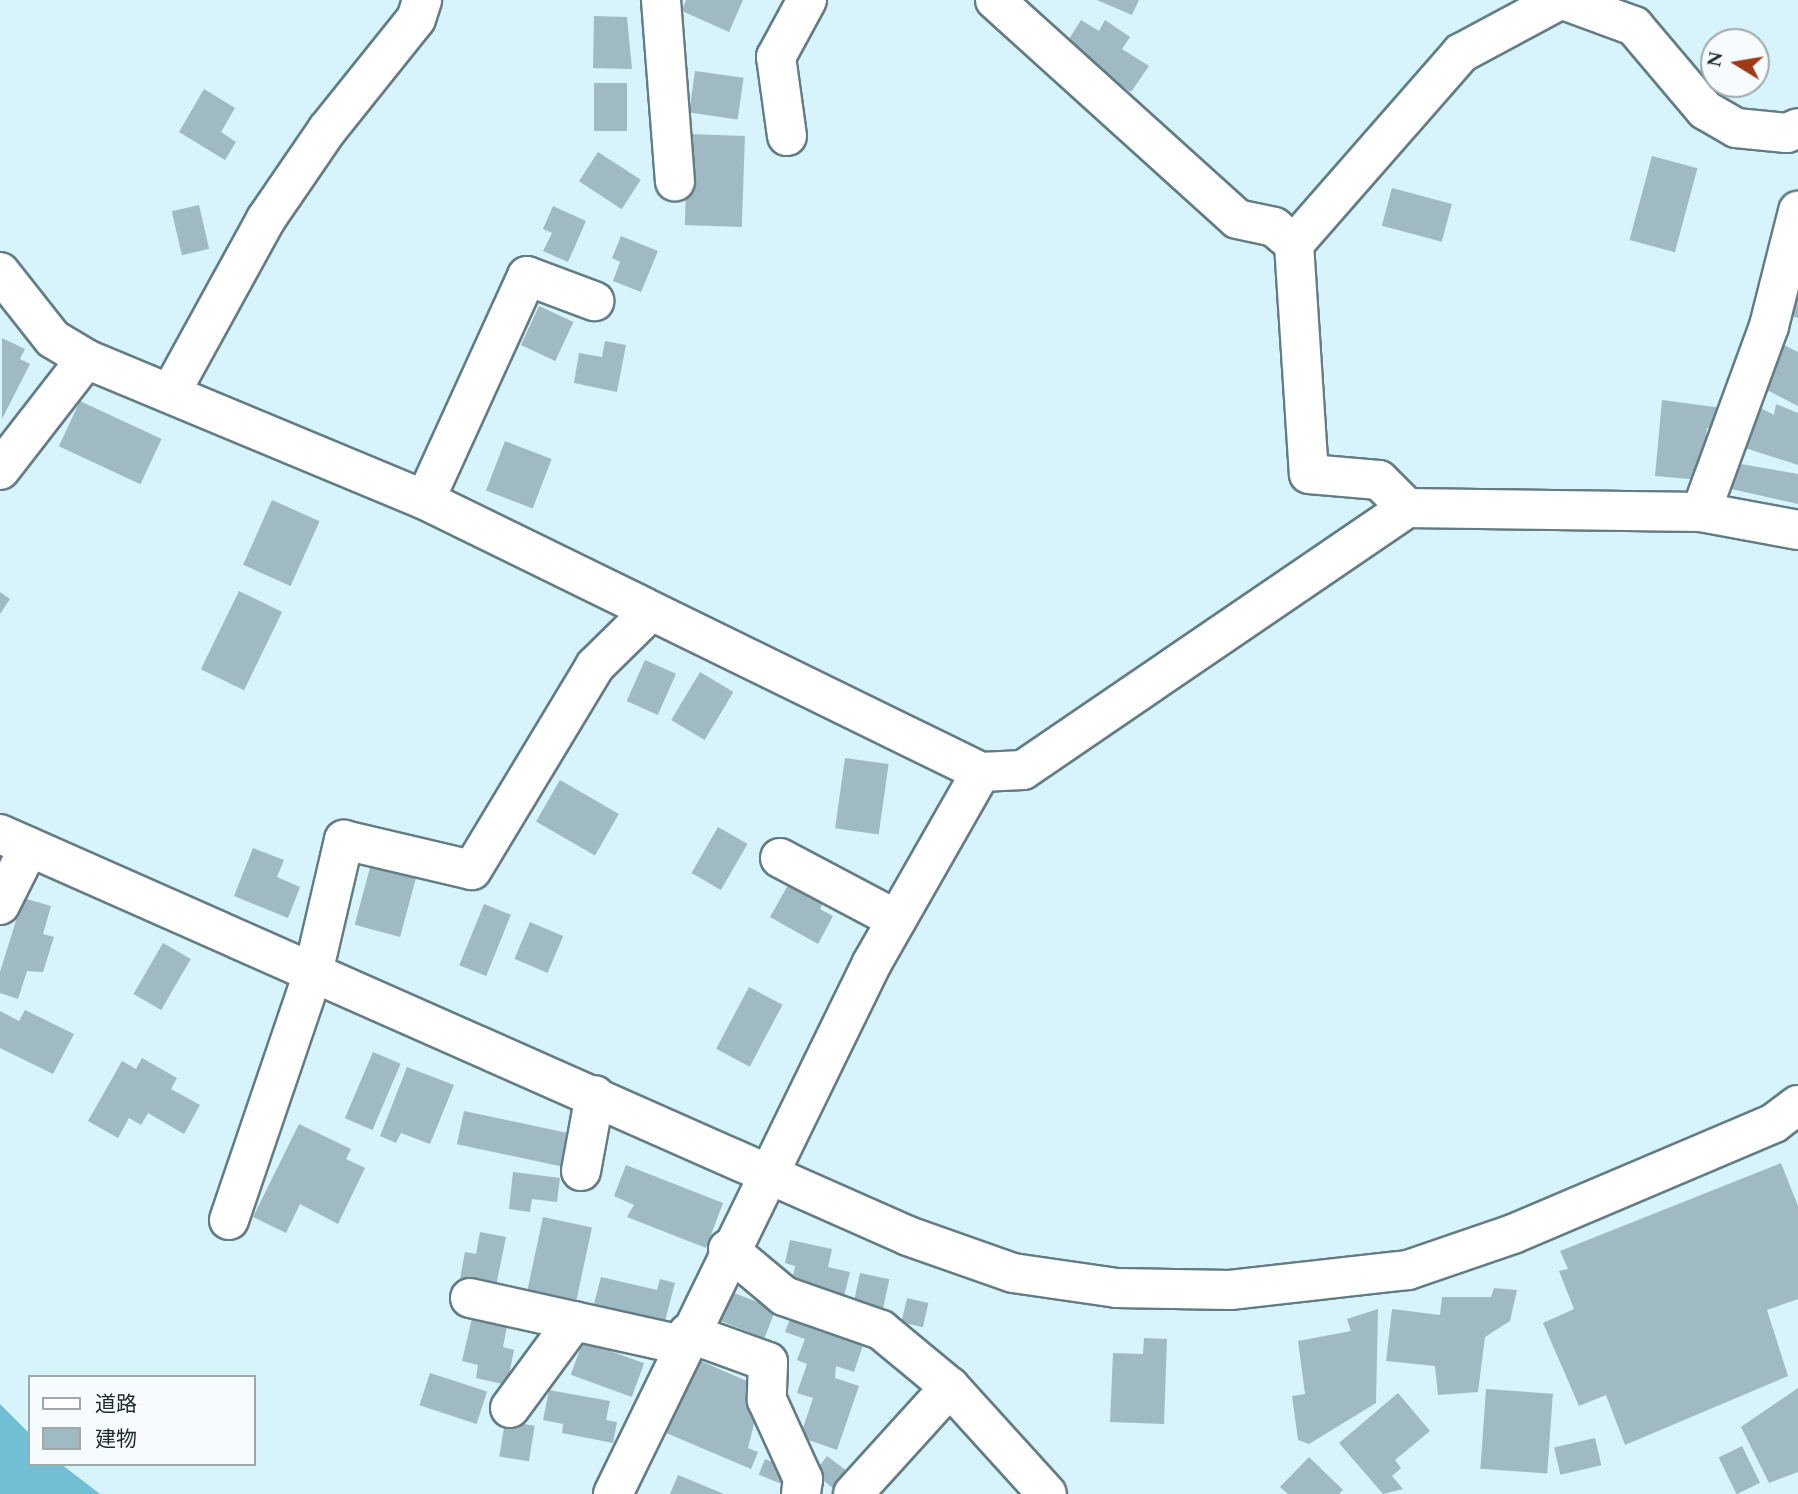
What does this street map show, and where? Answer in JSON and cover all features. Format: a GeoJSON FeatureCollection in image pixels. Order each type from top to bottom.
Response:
{"type":"FeatureCollection","features":[{"type":"Feature","properties":{"kind":"street"},"geometry":{"type":"LineString","coordinates":[[171,392],[267,219],[327,130],[416,19],[422,0]]}},
{"type":"Feature","properties":{"kind":"street"},"geometry":{"type":"LineString","coordinates":[[661,0],[675,181]]}},
{"type":"Feature","properties":{"kind":"street"},"geometry":{"type":"LineString","coordinates":[[787,136],[776,57],[807,0]]}},
{"type":"Feature","properties":{"kind":"street"},"geometry":{"type":"LineString","coordinates":[[995,0],[1237,219],[1274,228],[1294,244]]}},
{"type":"Feature","properties":{"kind":"street"},"geometry":{"type":"LineString","coordinates":[[1407,508],[1379,480],[1309,474],[1294,244],[1461,52],[1562,0],[1634,26],[1704,110],[1736,128],[1787,133],[1798,128]]}},
{"type":"Feature","properties":{"kind":"street"},"geometry":{"type":"LineString","coordinates":[[1701,512],[1783,331],[1798,211]]}},
{"type":"Feature","properties":{"kind":"street"},"geometry":{"type":"LineString","coordinates":[[0,272],[53,338],[86,359],[171,392],[425,500],[648,614],[981,772],[1023,769],[1407,508],[1701,512],[1798,530]]}},
{"type":"Feature","properties":{"kind":"street"},"geometry":{"type":"LineString","coordinates":[[425,500],[527,276],[594,301]]}},
{"type":"Feature","properties":{"kind":"street"},"geometry":{"type":"LineString","coordinates":[[0,470],[86,359]]}},
{"type":"Feature","properties":{"kind":"street"},"geometry":{"type":"LineString","coordinates":[[229,1220],[313,973],[344,840],[472,870],[595,666],[648,614]]}},
{"type":"Feature","properties":{"kind":"street"},"geometry":{"type":"LineString","coordinates":[[612,1494],[767,1172],[897,920],[981,772]]}},
{"type":"Feature","properties":{"kind":"street"},"geometry":{"type":"LineString","coordinates":[[0,905],[15,841],[595,1095],[908,1236],[1013,1273],[1117,1288],[1230,1290],[1408,1270],[1550,1218],[1774,1123],[1798,1105]]}},
{"type":"Feature","properties":{"kind":"street"},"geometry":{"type":"LineString","coordinates":[[780,858],[897,920]]}},
{"type":"Feature","properties":{"kind":"street"},"geometry":{"type":"LineString","coordinates":[[582,1171],[595,1095]]}},
{"type":"Feature","properties":{"kind":"street"},"geometry":{"type":"LineString","coordinates":[[728,1249],[784,1296],[881,1330],[950,1387],[1047,1494]]}},
{"type":"Feature","properties":{"kind":"street"},"geometry":{"type":"LineString","coordinates":[[470,1298],[573,1321],[685,1339],[768,1362],[767,1400],[803,1479],[801,1494]]}},
{"type":"Feature","properties":{"kind":"street"},"geometry":{"type":"LineString","coordinates":[[510,1408],[573,1321]]}},
{"type":"Feature","properties":{"kind":"street"},"geometry":{"type":"LineString","coordinates":[[853,1494],[950,1387]]}},
{"type":"Feature","properties":{"kind":"shaded area"},"geometry":{"type":"Polygon","coordinates":[[[0,1404],[28,1432],[28,1466],[64,1466],[100,1494],[0,1494],[0,1404]]]}},
{"type":"Feature","properties":{"kind":"building"},"geometry":{"type":"Polygon","coordinates":[[[686,0],[743,0],[729,32],[682,11],[686,0]]]}},
{"type":"Feature","properties":{"kind":"building"},"geometry":{"type":"Polygon","coordinates":[[[1097,0],[1139,0],[1132,15],[1097,0]]]}},
{"type":"Feature","properties":{"kind":"building"},"geometry":{"type":"Polygon","coordinates":[[[594,16],[627,17],[632,69],[593,68],[594,16]]]}},
{"type":"Feature","properties":{"kind":"building"},"geometry":{"type":"Polygon","coordinates":[[[1081,20],[1099,31],[1105,20],[1130,37],[1122,49],[1149,66],[1131,92],[1064,47],[1081,20]]]}},
{"type":"Feature","properties":{"kind":"building"},"geometry":{"type":"Polygon","coordinates":[[[695,71],[744,78],[738,119],[689,113],[695,71]]]}},
{"type":"Feature","properties":{"kind":"building"},"geometry":{"type":"Polygon","coordinates":[[[594,83],[627,83],[627,131],[594,131],[594,83]]]}},
{"type":"Feature","properties":{"kind":"building"},"geometry":{"type":"Polygon","coordinates":[[[204,89],[235,108],[221,132],[236,142],[225,160],[179,132],[204,89]]]}},
{"type":"Feature","properties":{"kind":"building"},"geometry":{"type":"Polygon","coordinates":[[[688,134],[745,136],[742,227],[685,225],[688,134]]]}},
{"type":"Feature","properties":{"kind":"building"},"geometry":{"type":"Polygon","coordinates":[[[598,152],[641,180],[622,209],[579,181],[598,152]]]}},
{"type":"Feature","properties":{"kind":"building"},"geometry":{"type":"Polygon","coordinates":[[[1652,156],[1697,168],[1675,252],[1629,240],[1652,156]]]}},
{"type":"Feature","properties":{"kind":"building"},"geometry":{"type":"Polygon","coordinates":[[[1392,188],[1452,204],[1442,242],[1382,226],[1392,188]]]}},
{"type":"Feature","properties":{"kind":"building"},"geometry":{"type":"Polygon","coordinates":[[[199,205],[209,249],[182,255],[172,211],[199,205]]]}},
{"type":"Feature","properties":{"kind":"building"},"geometry":{"type":"Polygon","coordinates":[[[553,206],[586,221],[568,262],[543,251],[552,233],[543,229],[553,206]]]}},
{"type":"Feature","properties":{"kind":"building"},"geometry":{"type":"Polygon","coordinates":[[[621,236],[658,251],[641,292],[613,281],[620,262],[612,258],[621,236]]]}},
{"type":"Feature","properties":{"kind":"building"},"geometry":{"type":"Polygon","coordinates":[[[1798,280],[1798,318],[1786,314],[1798,280]]]}},
{"type":"Feature","properties":{"kind":"building"},"geometry":{"type":"Polygon","coordinates":[[[539,306],[573,322],[555,361],[521,345],[539,306]]]}},
{"type":"Feature","properties":{"kind":"building"},"geometry":{"type":"Polygon","coordinates":[[[2,338],[25,349],[20,359],[30,364],[2,419],[2,338]]]}},
{"type":"Feature","properties":{"kind":"building"},"geometry":{"type":"Polygon","coordinates":[[[605,341],[626,345],[617,392],[574,383],[579,353],[602,357],[605,341]]]}},
{"type":"Feature","properties":{"kind":"building"},"geometry":{"type":"Polygon","coordinates":[[[1784,345],[1798,352],[1798,406],[1763,388],[1784,345]]]}},
{"type":"Feature","properties":{"kind":"building"},"geometry":{"type":"Polygon","coordinates":[[[1662,400],[1722,408],[1718,430],[1707,428],[1701,480],[1655,476],[1662,400]]]}},
{"type":"Feature","properties":{"kind":"building"},"geometry":{"type":"Polygon","coordinates":[[[80,401],[162,439],[140,484],[59,446],[80,401]]]}},
{"type":"Feature","properties":{"kind":"building"},"geometry":{"type":"Polygon","coordinates":[[[1776,404],[1798,413],[1798,465],[1742,447],[1757,406],[1774,415],[1776,404]]]}},
{"type":"Feature","properties":{"kind":"building"},"geometry":{"type":"Polygon","coordinates":[[[505,441],[552,459],[533,508],[486,490],[505,441]]]}},
{"type":"Feature","properties":{"kind":"building"},"geometry":{"type":"Polygon","coordinates":[[[1729,462],[1798,474],[1798,504],[1727,488],[1729,462]]]}},
{"type":"Feature","properties":{"kind":"building"},"geometry":{"type":"Polygon","coordinates":[[[272,500],[320,521],[291,586],[243,565],[272,500]]]}},
{"type":"Feature","properties":{"kind":"building"},"geometry":{"type":"Polygon","coordinates":[[[239,591],[282,612],[244,690],[201,669],[239,591]]]}},
{"type":"Feature","properties":{"kind":"building"},"geometry":{"type":"Polygon","coordinates":[[[0,592],[10,599],[0,614],[0,592]]]}},
{"type":"Feature","properties":{"kind":"building"},"geometry":{"type":"Polygon","coordinates":[[[645,660],[676,674],[658,715],[627,701],[645,660]]]}},
{"type":"Feature","properties":{"kind":"building"},"geometry":{"type":"Polygon","coordinates":[[[700,672],[733,692],[705,740],[671,720],[700,672]]]}},
{"type":"Feature","properties":{"kind":"building"},"geometry":{"type":"Polygon","coordinates":[[[845,758],[889,764],[879,834],[835,828],[845,758]]]}},
{"type":"Feature","properties":{"kind":"building"},"geometry":{"type":"Polygon","coordinates":[[[560,780],[619,814],[595,856],[536,822],[560,780]]]}},
{"type":"Feature","properties":{"kind":"building"},"geometry":{"type":"Polygon","coordinates":[[[718,827],[747,844],[721,890],[692,873],[718,827]]]}},
{"type":"Feature","properties":{"kind":"building"},"geometry":{"type":"Polygon","coordinates":[[[253,848],[284,860],[277,877],[300,887],[288,918],[234,896],[253,848]]]}},
{"type":"Feature","properties":{"kind":"building"},"geometry":{"type":"Polygon","coordinates":[[[371,864],[416,876],[400,937],[355,925],[371,864]]]}},
{"type":"Feature","properties":{"kind":"building"},"geometry":{"type":"Polygon","coordinates":[[[792,878],[826,897],[820,909],[833,916],[818,944],[770,917],[792,878]]]}},
{"type":"Feature","properties":{"kind":"building"},"geometry":{"type":"Polygon","coordinates":[[[23,898],[51,906],[43,934],[54,937],[43,972],[27,971],[18,999],[0,993],[0,972],[23,898]]]}},
{"type":"Feature","properties":{"kind":"building"},"geometry":{"type":"Polygon","coordinates":[[[484,904],[511,915],[486,976],[459,965],[484,904]]]}},
{"type":"Feature","properties":{"kind":"building"},"geometry":{"type":"Polygon","coordinates":[[[530,922],[563,936],[548,973],[514,959],[530,922]]]}},
{"type":"Feature","properties":{"kind":"building"},"geometry":{"type":"Polygon","coordinates":[[[163,943],[191,959],[161,1010],[134,994],[163,943]]]}},
{"type":"Feature","properties":{"kind":"building"},"geometry":{"type":"Polygon","coordinates":[[[749,987],[783,1005],[750,1067],[716,1049],[749,987]]]}},
{"type":"Feature","properties":{"kind":"building"},"geometry":{"type":"Polygon","coordinates":[[[25,1010],[74,1034],[53,1074],[0,1048],[0,1011],[19,1021],[25,1010]]]}},
{"type":"Feature","properties":{"kind":"building"},"geometry":{"type":"Polygon","coordinates":[[[373,1052],[401,1064],[372,1130],[345,1118],[373,1052]]]}},
{"type":"Feature","properties":{"kind":"building"},"geometry":{"type":"Polygon","coordinates":[[[142,1058],[177,1078],[171,1089],[200,1105],[184,1134],[148,1113],[141,1125],[129,1118],[118,1138],[88,1121],[122,1061],[136,1069],[142,1058]]]}},
{"type":"Feature","properties":{"kind":"building"},"geometry":{"type":"Polygon","coordinates":[[[407,1067],[454,1085],[430,1144],[401,1133],[396,1143],[380,1136],[407,1067]]]}},
{"type":"Feature","properties":{"kind":"building"},"geometry":{"type":"Polygon","coordinates":[[[464,1111],[574,1134],[566,1168],[457,1144],[464,1111]]]}},
{"type":"Feature","properties":{"kind":"building"},"geometry":{"type":"Polygon","coordinates":[[[299,1124],[351,1149],[346,1159],[365,1168],[338,1224],[300,1204],[286,1233],[253,1217],[299,1124]]]}},
{"type":"Feature","properties":{"kind":"building"},"geometry":{"type":"Polygon","coordinates":[[[1781,1163],[1798,1206],[1798,1299],[1767,1310],[1788,1376],[1625,1445],[1606,1395],[1579,1406],[1543,1323],[1574,1309],[1559,1271],[1568,1269],[1560,1251],[1781,1163]]]}},
{"type":"Feature","properties":{"kind":"building"},"geometry":{"type":"Polygon","coordinates":[[[626,1165],[723,1203],[706,1248],[627,1217],[634,1205],[614,1196],[626,1165]]]}},
{"type":"Feature","properties":{"kind":"building"},"geometry":{"type":"Polygon","coordinates":[[[513,1172],[560,1178],[557,1202],[532,1199],[530,1212],[509,1209],[513,1172]]]}},
{"type":"Feature","properties":{"kind":"building"},"geometry":{"type":"Polygon","coordinates":[[[543,1217],[592,1227],[577,1300],[528,1289],[543,1217]]]}},
{"type":"Feature","properties":{"kind":"building"},"geometry":{"type":"Polygon","coordinates":[[[480,1232],[506,1237],[496,1286],[460,1279],[465,1252],[476,1254],[480,1232]]]}},
{"type":"Feature","properties":{"kind":"building"},"geometry":{"type":"Polygon","coordinates":[[[790,1240],[832,1249],[828,1267],[850,1272],[844,1296],[791,1284],[795,1266],[785,1263],[790,1240]]]}},
{"type":"Feature","properties":{"kind":"building"},"geometry":{"type":"Polygon","coordinates":[[[860,1273],[889,1279],[882,1312],[853,1305],[860,1273]]]}},
{"type":"Feature","properties":{"kind":"building"},"geometry":{"type":"Polygon","coordinates":[[[601,1277],[657,1290],[660,1279],[675,1283],[665,1321],[594,1304],[601,1277]]]}},
{"type":"Feature","properties":{"kind":"building"},"geometry":{"type":"Polygon","coordinates":[[[1494,1288],[1517,1290],[1510,1321],[1485,1337],[1478,1392],[1438,1395],[1435,1366],[1386,1361],[1392,1309],[1440,1315],[1442,1297],[1491,1297],[1494,1288]]]}},
{"type":"Feature","properties":{"kind":"building"},"geometry":{"type":"Polygon","coordinates":[[[729,1291],[776,1309],[765,1338],[718,1320],[729,1291]]]}},
{"type":"Feature","properties":{"kind":"building"},"geometry":{"type":"Polygon","coordinates":[[[907,1298],[928,1303],[923,1327],[901,1322],[907,1298]]]}},
{"type":"Feature","properties":{"kind":"building"},"geometry":{"type":"Polygon","coordinates":[[[1378,1309],[1376,1403],[1309,1444],[1298,1440],[1292,1396],[1305,1394],[1298,1341],[1351,1331],[1347,1319],[1378,1309]]]}},
{"type":"Feature","properties":{"kind":"building"},"geometry":{"type":"Polygon","coordinates":[[[472,1318],[507,1326],[503,1347],[514,1350],[507,1385],[476,1378],[478,1365],[462,1361],[472,1318]]]}},
{"type":"Feature","properties":{"kind":"building"},"geometry":{"type":"Polygon","coordinates":[[[790,1319],[863,1345],[854,1372],[836,1366],[835,1378],[859,1386],[837,1450],[800,1437],[813,1398],[797,1393],[807,1364],[797,1360],[805,1339],[785,1332],[790,1319]]]}},
{"type":"Feature","properties":{"kind":"building"},"geometry":{"type":"Polygon","coordinates":[[[1144,1338],[1167,1339],[1164,1424],[1110,1422],[1113,1353],[1143,1354],[1144,1338]]]}},
{"type":"Feature","properties":{"kind":"building"},"geometry":{"type":"Polygon","coordinates":[[[583,1341],[644,1363],[632,1397],[571,1375],[583,1341]]]}},
{"type":"Feature","properties":{"kind":"building"},"geometry":{"type":"Polygon","coordinates":[[[696,1359],[763,1388],[748,1448],[758,1452],[751,1469],[664,1432],[696,1359]]]}},
{"type":"Feature","properties":{"kind":"building"},"geometry":{"type":"Polygon","coordinates":[[[430,1373],[487,1392],[477,1424],[419,1405],[430,1373]]]}},
{"type":"Feature","properties":{"kind":"building"},"geometry":{"type":"Polygon","coordinates":[[[1798,1388],[1798,1472],[1769,1483],[1741,1427],[1798,1388]]]}},
{"type":"Feature","properties":{"kind":"building"},"geometry":{"type":"Polygon","coordinates":[[[1486,1389],[1553,1394],[1547,1473],[1480,1469],[1486,1389]]]}},
{"type":"Feature","properties":{"kind":"building"},"geometry":{"type":"Polygon","coordinates":[[[549,1390],[610,1401],[606,1420],[617,1422],[613,1443],[562,1433],[563,1424],[543,1420],[549,1390]]]}},
{"type":"Feature","properties":{"kind":"building"},"geometry":{"type":"Polygon","coordinates":[[[1398,1393],[1430,1431],[1395,1460],[1401,1468],[1392,1476],[1403,1489],[1383,1494],[1339,1443],[1398,1393]]]}},
{"type":"Feature","properties":{"kind":"building"},"geometry":{"type":"Polygon","coordinates":[[[505,1421],[535,1426],[529,1461],[499,1457],[505,1421]]]}},
{"type":"Feature","properties":{"kind":"building"},"geometry":{"type":"Polygon","coordinates":[[[1595,1438],[1601,1465],[1560,1475],[1554,1447],[1595,1438]]]}},
{"type":"Feature","properties":{"kind":"building"},"geometry":{"type":"Polygon","coordinates":[[[1742,1446],[1760,1483],[1736,1494],[1719,1457],[1742,1446]]]}},
{"type":"Feature","properties":{"kind":"building"},"geometry":{"type":"Polygon","coordinates":[[[827,1456],[847,1471],[834,1489],[814,1474],[827,1456]]]}},
{"type":"Feature","properties":{"kind":"building"},"geometry":{"type":"Polygon","coordinates":[[[1309,1457],[1343,1490],[1339,1494],[1288,1494],[1280,1487],[1309,1457]]]}},
{"type":"Feature","properties":{"kind":"building"},"geometry":{"type":"Polygon","coordinates":[[[765,1459],[787,1468],[781,1484],[759,1475],[765,1459]]]}},
{"type":"Feature","properties":{"kind":"building"},"geometry":{"type":"Polygon","coordinates":[[[678,1475],[724,1494],[670,1494],[678,1475]]]}}]}
